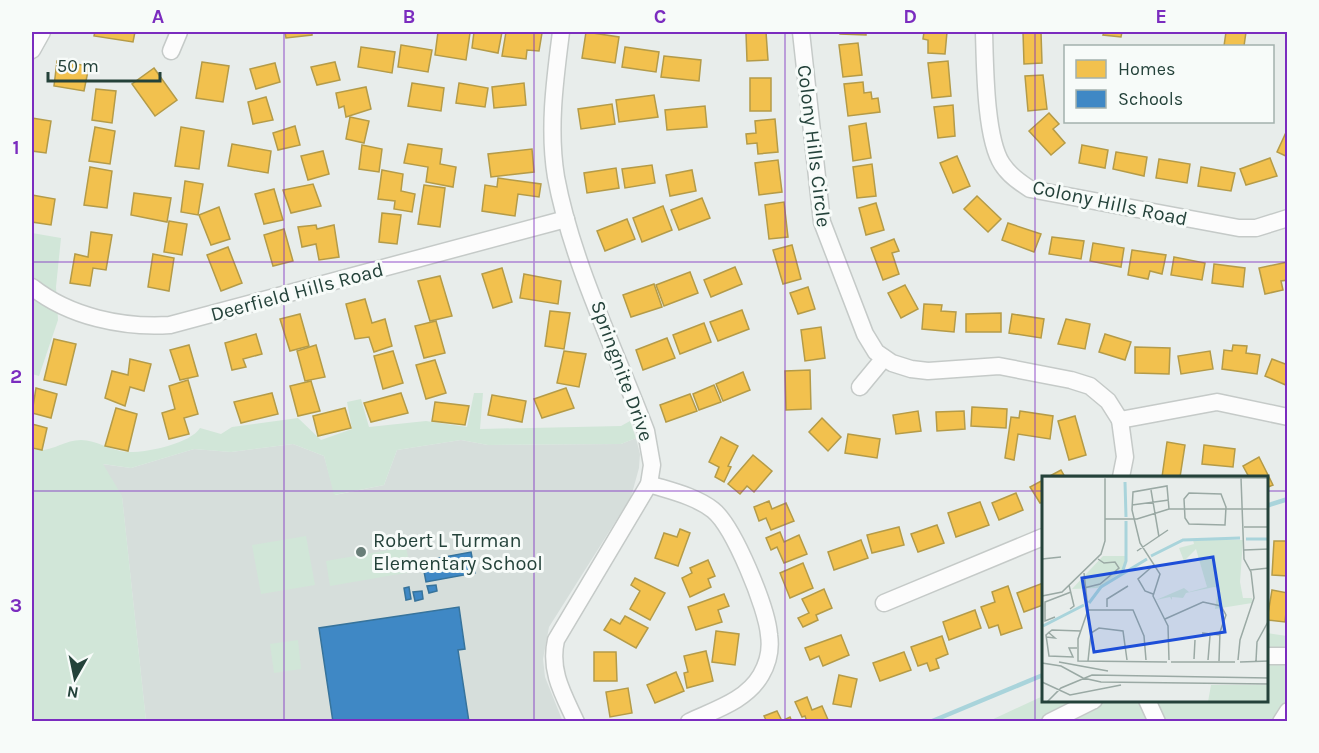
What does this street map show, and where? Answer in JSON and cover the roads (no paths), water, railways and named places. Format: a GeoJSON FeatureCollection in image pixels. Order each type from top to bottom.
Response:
{"type":"FeatureCollection","features":[{"type":"Feature","properties":{"kind":"street"},"geometry":{"type":"LineString","coordinates":[[32,50],[42,32]]}},
{"type":"Feature","properties":{"kind":"street"},"geometry":{"type":"LineString","coordinates":[[171,51],[179,32]]}},
{"type":"Feature","properties":{"kind":"street","name":"Springnite Drive"},"geometry":{"type":"LineString","coordinates":[[561,32],[553,93],[553,148],[566,219],[646,431],[652,465],[649,484],[556,640],[553,653],[555,673],[576,722]]}},
{"type":"Feature","properties":{"kind":"street","name":"Colony Hills Circle"},"geometry":{"type":"LineString","coordinates":[[801,32],[822,222],[865,334],[876,352],[892,363],[919,370],[999,366],[1071,380],[1090,386],[1108,401],[1120,420]]}},
{"type":"Feature","properties":{"kind":"street","name":"Colony Hills Road"},"geometry":{"type":"LineString","coordinates":[[984,32],[985,67],[995,150],[1003,165],[1015,179],[1030,189],[1239,228],[1256,228],[1287,218]]}},
{"type":"Feature","properties":{"kind":"street","name":"Deerfield Hills Road"},"geometry":{"type":"LineString","coordinates":[[32,287],[93,317],[121,325],[170,325],[566,219]]}},
{"type":"Feature","properties":{"kind":"street"},"geometry":{"type":"LineString","coordinates":[[860,387],[884,357]]}},
{"type":"Feature","properties":{"kind":"street"},"geometry":{"type":"LineString","coordinates":[[1121,476],[1125,457],[1120,420],[1217,402],[1287,417]]}},
{"type":"Feature","properties":{"kind":"street"},"geometry":{"type":"LineString","coordinates":[[649,484],[699,501],[725,522],[766,617],[770,636],[769,656],[761,675],[749,690],[734,701],[688,722]]}},
{"type":"Feature","properties":{"kind":"street"},"geometry":{"type":"LineString","coordinates":[[884,603],[1042,537]]}},
{"type":"Feature","properties":{"kind":"street"},"geometry":{"type":"LineString","coordinates":[[1268,656],[1287,657]]}},
{"type":"Feature","properties":{"kind":"street"},"geometry":{"type":"LineString","coordinates":[[1050,722],[1090,702]]}},
{"type":"Feature","properties":{"kind":"street"},"geometry":{"type":"LineString","coordinates":[[1148,702],[1157,722]]}},
{"type":"Feature","properties":{"kind":"street"},"geometry":{"type":"LineString","coordinates":[[1281,722],[1287,711]]}},
{"type":"Feature","properties":{"kind":"waterway"},"geometry":{"type":"LineString","coordinates":[[1268,505],[1288,499]]}},
{"type":"Feature","properties":{"kind":"waterway"},"geometry":{"type":"LineString","coordinates":[[930,722],[1042,675]]}},
{"type":"Feature","properties":{"kind":"place","name":"Robert L Turman Elementary School"},"geometry":{"type":"Point","coordinates":[361,552]}}]}
